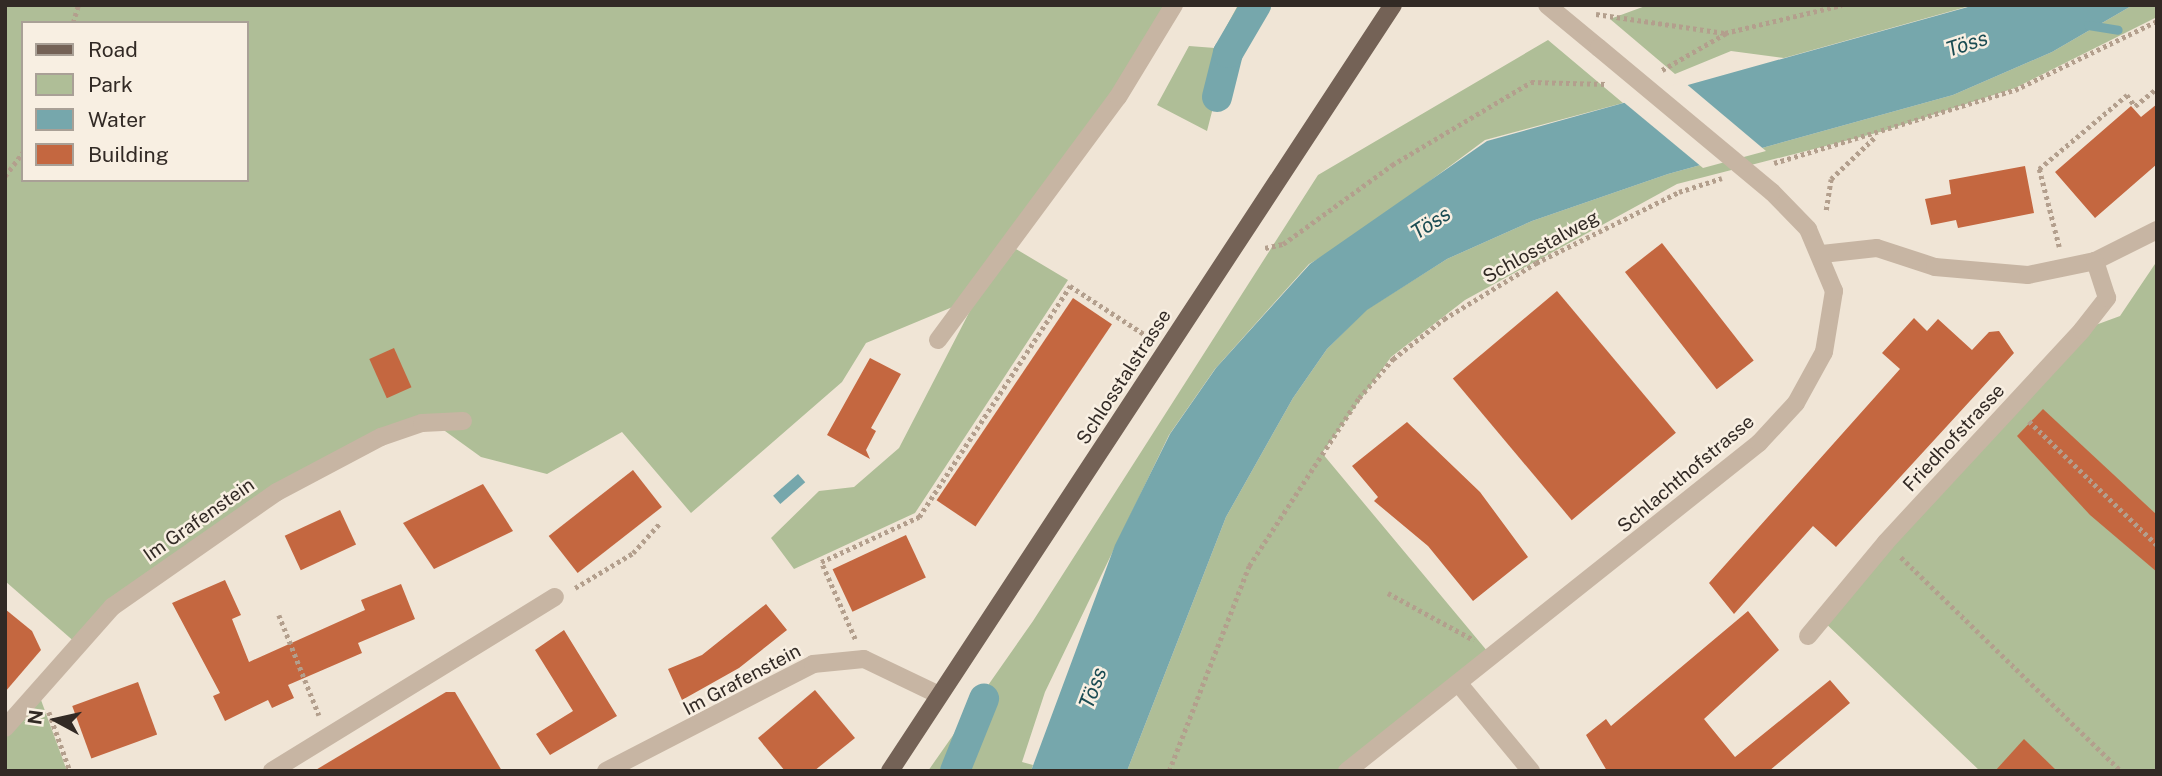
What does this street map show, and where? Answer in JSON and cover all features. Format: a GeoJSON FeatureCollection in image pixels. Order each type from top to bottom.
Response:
{"type":"FeatureCollection","features":[{"type":"Feature","properties":{"kind":"main road","name":"Schlosstalstrasse"},"geometry":{"type":"LineString","coordinates":[[890,771],[1392,5]]}},
{"type":"Feature","properties":{"kind":"street"},"geometry":{"type":"LineString","coordinates":[[938,340],[1118,97],[1174,5]]}},
{"type":"Feature","properties":{"kind":"street","name":"Schlachthofstrasse"},"geometry":{"type":"LineString","coordinates":[[1347,771],[1759,443],[1796,403],[1824,352],[1834,291],[1822,254],[1772,192],[1547,5]]}},
{"type":"Feature","properties":{"kind":"street"},"geometry":{"type":"LineString","coordinates":[[1822,254],[1877,248],[1981,275],[2066,269],[2095,261],[2157,230]]}},
{"type":"Feature","properties":{"kind":"street","name":"Friedhofstrasse"},"geometry":{"type":"LineString","coordinates":[[1808,636],[1886,542],[2013,405],[2107,298],[2095,261]]}},
{"type":"Feature","properties":{"kind":"street","name":"Im Grafenstein"},"geometry":{"type":"LineString","coordinates":[[5,728],[112,607],[277,492],[381,437],[422,423],[463,421]]}},
{"type":"Feature","properties":{"kind":"street"},"geometry":{"type":"LineString","coordinates":[[272,771],[555,597]]}},
{"type":"Feature","properties":{"kind":"street"},"geometry":{"type":"LineString","coordinates":[[864,659],[939,695]]}},
{"type":"Feature","properties":{"kind":"street","name":"Im Grafenstein"},"geometry":{"type":"LineString","coordinates":[[606,771],[813,664],[864,659]]}},
{"type":"Feature","properties":{"kind":"street"},"geometry":{"type":"LineString","coordinates":[[1459,684],[1531,771]]}},
{"type":"Feature","properties":{"kind":"path"},"geometry":{"type":"LineString","coordinates":[[1653,72],[1728,32],[1842,5]]}},
{"type":"Feature","properties":{"kind":"path"},"geometry":{"type":"LineString","coordinates":[[1592,14],[1728,32]]}},
{"type":"Feature","properties":{"kind":"path"},"geometry":{"type":"LineString","coordinates":[[1769,164],[1877,135],[2015,90],[2157,21]]}},
{"type":"Feature","properties":{"kind":"path"},"geometry":{"type":"LineString","coordinates":[[1265,248],[1283,244],[1392,165],[1531,82],[1614,82]]}},
{"type":"Feature","properties":{"kind":"path"},"geometry":{"type":"LineString","coordinates":[[2066,269],[2039,169],[2127,95],[2135,106],[2157,88]]}},
{"type":"Feature","properties":{"kind":"path"},"geometry":{"type":"LineString","coordinates":[[1826,210],[1831,178],[1877,135]]}},
{"type":"Feature","properties":{"kind":"path"},"geometry":{"type":"LineString","coordinates":[[5,177],[21,155]]}},
{"type":"Feature","properties":{"kind":"path","name":"Schlosstalweg"},"geometry":{"type":"LineString","coordinates":[[1169,771],[1249,566],[1359,398],[1393,359],[1444,319],[1535,263],[1679,192],[1730,176]]}},
{"type":"Feature","properties":{"kind":"path"},"geometry":{"type":"LineString","coordinates":[[864,659],[821,562],[919,517],[1070,286],[1144,334]]}},
{"type":"Feature","properties":{"kind":"path"},"geometry":{"type":"LineString","coordinates":[[2013,405],[2157,545]]}},
{"type":"Feature","properties":{"kind":"path"},"geometry":{"type":"LineString","coordinates":[[579,587],[633,554],[660,523]]}},
{"type":"Feature","properties":{"kind":"path"},"geometry":{"type":"LineString","coordinates":[[1886,542],[2121,771]]}},
{"type":"Feature","properties":{"kind":"path"},"geometry":{"type":"LineString","coordinates":[[1388,593],[1474,640]]}},
{"type":"Feature","properties":{"kind":"path"},"geometry":{"type":"LineString","coordinates":[[279,615],[327,736]]}},
{"type":"Feature","properties":{"kind":"path"},"geometry":{"type":"LineString","coordinates":[[40,688],[70,771]]}},
{"type":"Feature","properties":{"kind":"green space"},"geometry":{"type":"Polygon","coordinates":[[[5,5],[1174,5],[1118,97],[955,306],[866,343],[842,382],[691,513],[622,432],[547,474],[481,457],[427,418],[277,492],[77,644],[5,581],[5,5]]]}},
{"type":"Feature","properties":{"kind":"green space"},"geometry":{"type":"Polygon","coordinates":[[[1238,5],[1254,5],[1227,53],[1207,131],[1157,105],[1189,46],[1215,48],[1238,5]]]}},
{"type":"Feature","properties":{"kind":"green space"},"geometry":{"type":"Polygon","coordinates":[[[1648,5],[1973,5],[1784,58],[1731,51],[1675,74],[1610,19],[1648,5]]]}},
{"type":"Feature","properties":{"kind":"green space"},"geometry":{"type":"Polygon","coordinates":[[[2133,5],[2157,5],[2157,17],[2015,88],[1880,132],[1677,184],[1465,300],[1391,357],[1322,453],[1493,658],[1347,771],[1127,771],[1226,517],[1293,398],[1327,349],[1366,310],[1447,259],[1532,221],[1668,174],[1953,95],[2052,52],[2133,5]]]}},
{"type":"Feature","properties":{"kind":"green space"},"geometry":{"type":"Polygon","coordinates":[[[1548,40],[1623,103],[1485,140],[1345,244],[1309,264],[1215,369],[1169,435],[1045,692],[1022,762],[1033,765],[1031,771],[928,771],[1033,621],[1318,175],[1548,40]]]}},
{"type":"Feature","properties":{"kind":"green space"},"geometry":{"type":"Polygon","coordinates":[[[1016,249],[1068,280],[915,513],[794,569],[771,538],[819,491],[854,487],[899,448],[973,305],[1016,249]]]}},
{"type":"Feature","properties":{"kind":"green space"},"geometry":{"type":"Polygon","coordinates":[[[2157,261],[2157,771],[1980,771],[1819,617],[2082,330],[2120,316],[2157,261]]]}},
{"type":"Feature","properties":{"kind":"green space"},"geometry":{"type":"Polygon","coordinates":[[[41,700],[67,771],[5,771],[5,738],[41,700]]]}},
{"type":"Feature","properties":{"kind":"water","name":"Töss"},"geometry":{"type":"Polygon","coordinates":[[[1975,5],[2133,5],[2052,52],[1953,95],[1668,174],[1532,221],[1447,259],[1367,310],[1327,349],[1293,398],[1226,517],[1127,771],[1031,771],[1115,545],[1170,434],[1216,368],[1310,264],[1487,141],[1975,5]]]}},
{"type":"Feature","properties":{"kind":"water"},"geometry":{"type":"Polygon","coordinates":[[[798,474],[805,482],[780,504],[773,496],[798,474]]]}},
{"type":"Feature","properties":{"kind":"pier"},"geometry":{"type":"Polygon","coordinates":[[[1684,82],[1766,151],[1703,168],[1621,100],[1684,82]]]}},
{"type":"Feature","properties":{"kind":"building"},"geometry":{"type":"Polygon","coordinates":[[[2157,104],[2157,164],[2095,218],[2055,172],[2131,106],[2141,117],[2157,104]]]}},
{"type":"Feature","properties":{"kind":"building"},"geometry":{"type":"Polygon","coordinates":[[[2025,166],[2034,213],[1958,228],[1956,220],[1931,225],[1925,199],[1951,194],[1949,180],[2025,166]]]}},
{"type":"Feature","properties":{"kind":"building"},"geometry":{"type":"Polygon","coordinates":[[[1662,243],[1754,360],[1717,389],[1625,272],[1662,243]]]}},
{"type":"Feature","properties":{"kind":"building"},"geometry":{"type":"Polygon","coordinates":[[[1557,291],[1676,433],[1572,520],[1453,378],[1557,291]]]}},
{"type":"Feature","properties":{"kind":"building"},"geometry":{"type":"Polygon","coordinates":[[[1073,298],[1112,324],[976,527],[937,500],[1073,298]]]}},
{"type":"Feature","properties":{"kind":"building"},"geometry":{"type":"Polygon","coordinates":[[[1914,318],[1927,331],[1938,319],[1972,350],[1989,332],[1999,331],[2014,353],[1836,547],[1813,526],[1734,614],[1709,583],[1900,369],[1882,353],[1914,318]]]}},
{"type":"Feature","properties":{"kind":"building"},"geometry":{"type":"Polygon","coordinates":[[[394,348],[411,387],[387,398],[369,359],[394,348]]]}},
{"type":"Feature","properties":{"kind":"building"},"geometry":{"type":"Polygon","coordinates":[[[870,358],[901,374],[871,428],[876,431],[866,450],[870,459],[827,435],[870,358]]]}},
{"type":"Feature","properties":{"kind":"building"},"geometry":{"type":"Polygon","coordinates":[[[2043,409],[2157,515],[2157,572],[2090,515],[2017,436],[2043,409]]]}},
{"type":"Feature","properties":{"kind":"building"},"geometry":{"type":"Polygon","coordinates":[[[1407,422],[1480,492],[1528,557],[1473,601],[1428,546],[1374,501],[1378,497],[1352,466],[1407,422]]]}},
{"type":"Feature","properties":{"kind":"building"},"geometry":{"type":"Polygon","coordinates":[[[633,470],[662,507],[578,573],[549,536],[633,470]]]}},
{"type":"Feature","properties":{"kind":"building"},"geometry":{"type":"Polygon","coordinates":[[[483,484],[513,531],[434,569],[403,523],[483,484]]]}},
{"type":"Feature","properties":{"kind":"building"},"geometry":{"type":"Polygon","coordinates":[[[340,510],[356,544],[301,570],[285,536],[340,510]]]}},
{"type":"Feature","properties":{"kind":"building"},"geometry":{"type":"Polygon","coordinates":[[[906,535],[926,578],[852,612],[833,569],[906,535]]]}},
{"type":"Feature","properties":{"kind":"building"},"geometry":{"type":"Polygon","coordinates":[[[225,580],[241,615],[232,619],[249,662],[365,610],[361,600],[401,584],[415,619],[358,643],[362,653],[288,685],[294,698],[272,708],[268,700],[225,721],[213,696],[220,693],[172,603],[225,580]]]}},
{"type":"Feature","properties":{"kind":"building"},"geometry":{"type":"Polygon","coordinates":[[[766,604],[787,630],[739,668],[682,700],[668,669],[702,655],[766,604]]]}},
{"type":"Feature","properties":{"kind":"building"},"geometry":{"type":"Polygon","coordinates":[[[5,609],[32,631],[41,650],[5,692],[5,609]]]}},
{"type":"Feature","properties":{"kind":"building"},"geometry":{"type":"Polygon","coordinates":[[[1748,611],[1779,650],[1704,719],[1735,757],[1830,680],[1850,703],[1769,771],[1607,771],[1586,735],[1606,719],[1611,726],[1748,611]]]}},
{"type":"Feature","properties":{"kind":"building"},"geometry":{"type":"Polygon","coordinates":[[[564,630],[617,716],[550,755],[536,734],[573,711],[535,650],[564,630]]]}},
{"type":"Feature","properties":{"kind":"building"},"geometry":{"type":"Polygon","coordinates":[[[138,682],[157,735],[91,759],[72,706],[138,682]]]}},
{"type":"Feature","properties":{"kind":"building"},"geometry":{"type":"Polygon","coordinates":[[[815,690],[855,738],[814,771],[785,771],[758,738],[815,690]]]}},
{"type":"Feature","properties":{"kind":"building"},"geometry":{"type":"Polygon","coordinates":[[[446,692],[455,692],[502,771],[314,771],[446,692]]]}},
{"type":"Feature","properties":{"kind":"building"},"geometry":{"type":"Polygon","coordinates":[[[2024,739],[2057,771],[1995,771],[2024,739]]]}},
{"type":"Feature","properties":{"kind":"waterway"},"geometry":{"type":"LineString","coordinates":[[1217,97],[1228,53],[1256,5]]}},
{"type":"Feature","properties":{"kind":"waterway"},"geometry":{"type":"LineString","coordinates":[[2088,25],[2118,30]]}},
{"type":"Feature","properties":{"kind":"waterway"},"geometry":{"type":"LineString","coordinates":[[955,771],[984,699]]}}]}
